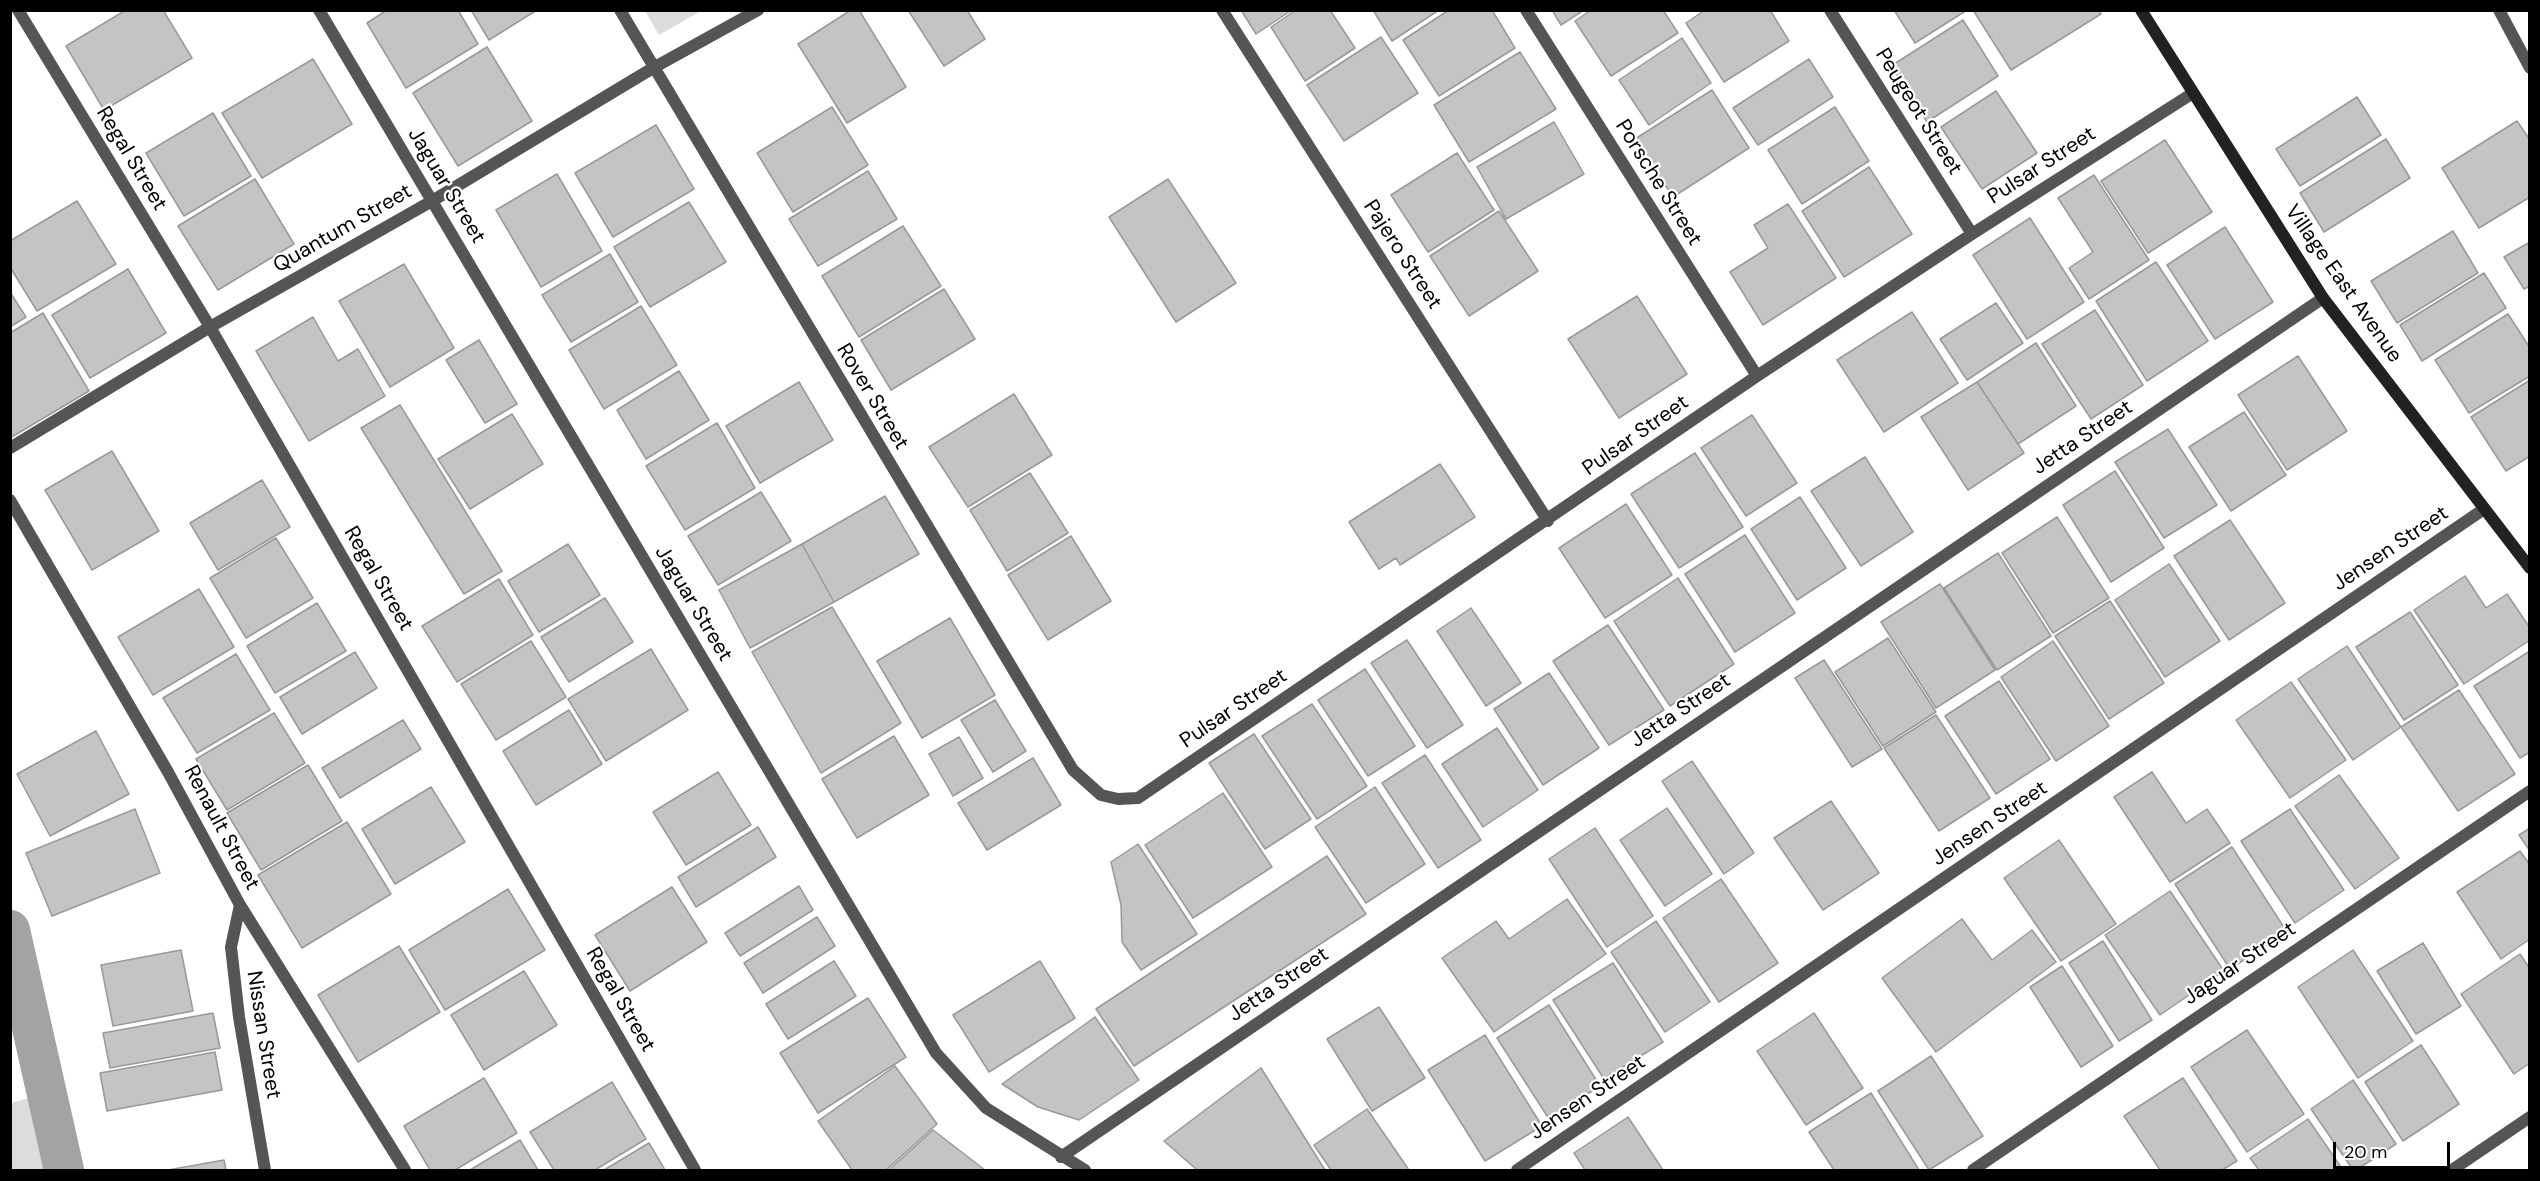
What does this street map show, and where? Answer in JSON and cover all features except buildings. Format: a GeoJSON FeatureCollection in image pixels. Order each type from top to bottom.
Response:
{"type":"FeatureCollection","features":[{"type":"Feature","properties":{"kind":"street","name":"Regal Street"},"geometry":{"type":"LineString","coordinates":[[18,10],[210,327],[695,1170]]}},
{"type":"Feature","properties":{"kind":"street","name":"Jaguar Street"},"geometry":{"type":"LineString","coordinates":[[319,10],[936,1053],[986,1108],[1085,1170]]}},
{"type":"Feature","properties":{"kind":"street","name":"Rover Street"},"geometry":{"type":"LineString","coordinates":[[620,10],[1073,770],[1101,795]]}},
{"type":"Feature","properties":{"kind":"street","name":"Quantum Street"},"geometry":{"type":"LineString","coordinates":[[10,448],[210,327],[432,201],[653,68],[758,10]]}},
{"type":"Feature","properties":{"kind":"street","name":"Pajero Street"},"geometry":{"type":"LineString","coordinates":[[1222,10],[1548,521]]}},
{"type":"Feature","properties":{"kind":"street","name":"Porsche Street"},"geometry":{"type":"LineString","coordinates":[[1526,10],[1757,376]]}},
{"type":"Feature","properties":{"kind":"street","name":"Peugeot Street"},"geometry":{"type":"LineString","coordinates":[[1830,10],[1972,234]]}},
{"type":"Feature","properties":{"kind":"street","name":"Village East Avenue"},"geometry":{"type":"LineString","coordinates":[[2141,10],[2323,298],[2529,568]]}},
{"type":"Feature","properties":{"kind":"street"},"geometry":{"type":"LineString","coordinates":[[2499,10],[2529,68]]}},
{"type":"Feature","properties":{"kind":"street","name":"Pulsar Street"},"geometry":{"type":"LineString","coordinates":[[1101,795],[1118,799],[1137,798],[1548,521],[1757,376],[1972,234],[2193,93]]}},
{"type":"Feature","properties":{"kind":"street","name":"Jetta Street"},"geometry":{"type":"LineString","coordinates":[[1061,1157],[2323,298]]}},
{"type":"Feature","properties":{"kind":"street","name":"Renault Street"},"geometry":{"type":"LineString","coordinates":[[10,500],[168,772],[240,905],[405,1170]]}},
{"type":"Feature","properties":{"kind":"street","name":"Jensen Street"},"geometry":{"type":"LineString","coordinates":[[1517,1170],[2484,509]]}},
{"type":"Feature","properties":{"kind":"street","name":"Jaguar Street"},"geometry":{"type":"LineString","coordinates":[[1973,1170],[1992,1165],[2529,791]]}},
{"type":"Feature","properties":{"kind":"street","name":"Nissan Street"},"geometry":{"type":"LineString","coordinates":[[240,905],[231,947],[239,1017],[265,1170]]}},
{"type":"Feature","properties":{"kind":"street"},"geometry":{"type":"LineString","coordinates":[[2452,1170],[2529,1117]]}},
{"type":"Feature","properties":{"kind":"shaded area"},"geometry":{"type":"Polygon","coordinates":[[[645,11],[701,11],[659,35],[645,11]]]}},
{"type":"Feature","properties":{"kind":"shaded area"},"geometry":{"type":"Polygon","coordinates":[[[37,1096],[54,1170],[11,1170],[11,1103],[37,1096]]]}},
{"type":"Feature","properties":{"kind":"waterway"},"geometry":{"type":"LineString","coordinates":[[10,930],[64,1170]]}}]}
